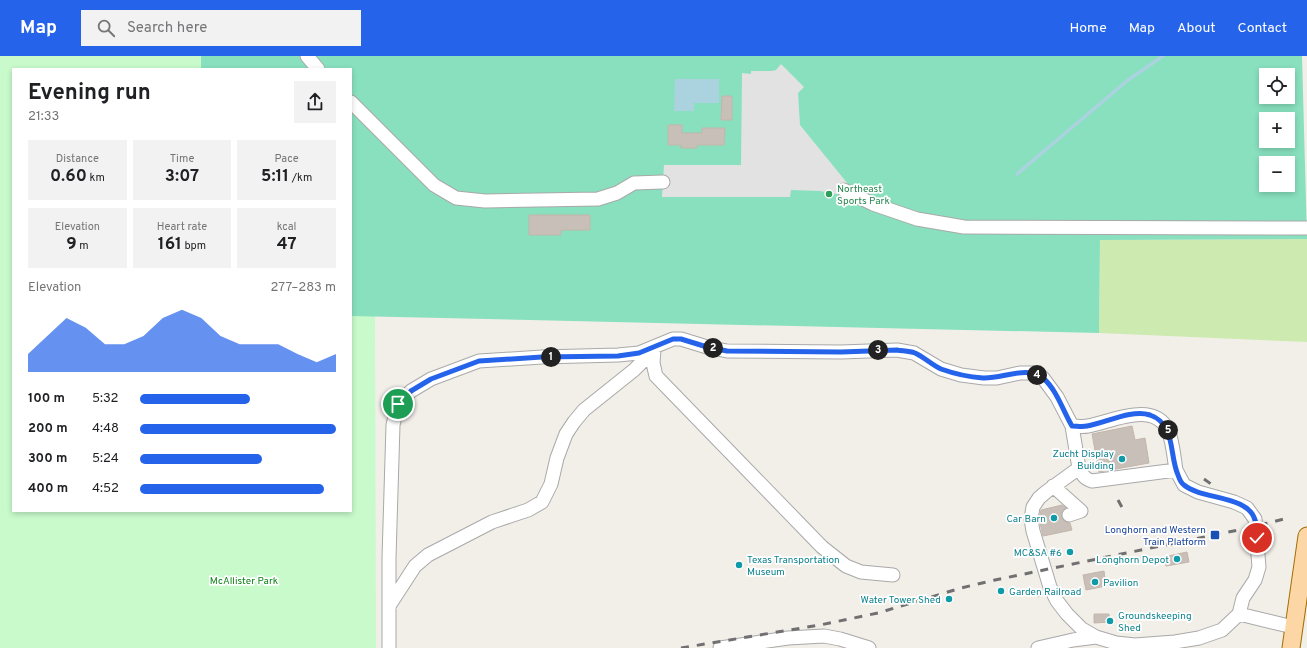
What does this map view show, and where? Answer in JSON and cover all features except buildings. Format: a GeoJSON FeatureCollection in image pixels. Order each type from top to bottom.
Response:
{"type":"FeatureCollection","features":[{"type":"Feature","properties":{"kind":"main road"},"geometry":{"type":"LineString","coordinates":[[1291,639],[1307,536]]}},
{"type":"Feature","properties":{"kind":"lane"},"geometry":{"type":"LineString","coordinates":[[307,56],[317,68]]}},
{"type":"Feature","properties":{"kind":"lane"},"geometry":{"type":"LineString","coordinates":[[352,103],[434,185],[456,198],[485,201],[598,199],[616,193],[634,183],[663,182]]}},
{"type":"Feature","properties":{"kind":"lane"},"geometry":{"type":"LineString","coordinates":[[844,190],[873,204],[917,219],[964,227],[1307,228]]}},
{"type":"Feature","properties":{"kind":"lane"},"geometry":{"type":"LineString","coordinates":[[389,648],[393,425],[398,404],[411,391],[431,379],[479,361],[542,357],[618,356],[639,353],[657,347],[673,339],[681,339],[727,351],[841,352],[897,350],[914,353],[941,368],[961,375],[997,378],[1020,373],[1032,373],[1043,378],[1049,385],[1072,426],[1079,468],[1088,480],[1176,470]]}},
{"type":"Feature","properties":{"kind":"lane"},"geometry":{"type":"LineString","coordinates":[[657,347],[653,363],[656,376],[822,547],[846,566],[861,572],[893,575]]}},
{"type":"Feature","properties":{"kind":"lane"},"geometry":{"type":"LineString","coordinates":[[389,606],[415,566],[428,555],[492,522],[528,510],[542,502],[551,484],[557,458],[566,434],[574,422],[584,410],[634,370],[657,347]]}},
{"type":"Feature","properties":{"kind":"lane"},"geometry":{"type":"LineString","coordinates":[[1072,426],[1087,426],[1135,414],[1148,415],[1157,418],[1168,430],[1176,470],[1184,485],[1198,492],[1234,502],[1247,508],[1255,519],[1259,567],[1255,580],[1243,598],[1239,614],[1222,630],[1199,638],[1174,642],[1135,645],[1116,643],[1096,637],[1082,629],[1057,601],[1050,587],[1035,522],[1031,519],[1033,507],[1039,498],[1079,468]]}},
{"type":"Feature","properties":{"kind":"lane"},"geometry":{"type":"LineString","coordinates":[[1053,486],[1081,511],[1069,515]]}},
{"type":"Feature","properties":{"kind":"lane"},"geometry":{"type":"LineString","coordinates":[[1239,614],[1291,639]]}},
{"type":"Feature","properties":{"kind":"lane"},"geometry":{"type":"LineString","coordinates":[[720,648],[788,638],[824,636],[840,639],[868,648]]}},
{"type":"Feature","properties":{"kind":"lane"},"geometry":{"type":"LineString","coordinates":[[1038,648],[1073,640],[1096,637]]}},
{"type":"Feature","properties":{"kind":"green space","name":"McAllister Park"},"geometry":{"type":"Polygon","coordinates":[[[0,56],[201,56],[201,68],[12,68],[12,512],[352,512],[352,316],[375,316],[376,648],[0,648],[0,56]]]}},
{"type":"Feature","properties":{"kind":"green space","name":"Northeast Sports Park"},"geometry":{"type":"Polygon","coordinates":[[[201,56],[1302,56],[1307,239],[1100,240],[1099,333],[352,316],[352,68],[201,68],[201,56]]]}},
{"type":"Feature","properties":{"kind":"green space"},"geometry":{"type":"Polygon","coordinates":[[[1307,239],[1307,342],[1099,333],[1100,240],[1307,239]]]}},
{"type":"Feature","properties":{"kind":"shaded area"},"geometry":{"type":"Polygon","coordinates":[[[781,64],[804,87],[798,93],[800,125],[848,184],[841,195],[820,191],[791,190],[790,197],[662,197],[664,165],[741,165],[742,73],[751,74],[751,71],[772,71],[776,70],[781,64]]]}},
{"type":"Feature","properties":{"kind":"water"},"geometry":{"type":"Polygon","coordinates":[[[675,79],[719,79],[719,103],[694,103],[694,111],[674,111],[675,79]]]}},
{"type":"Feature","properties":{"kind":"waterway"},"geometry":{"type":"LineString","coordinates":[[1017,174],[1128,80],[1163,56]]}},
{"type":"Feature","properties":{"kind":"railway"},"geometry":{"type":"LineString","coordinates":[[1204,479],[1211,484]]}},
{"type":"Feature","properties":{"kind":"railway"},"geometry":{"type":"LineString","coordinates":[[1118,500],[1124,511]]}},
{"type":"Feature","properties":{"kind":"railway"},"geometry":{"type":"LineString","coordinates":[[681,648],[820,625],[878,613],[961,588],[995,580],[1248,528],[1288,518]]}},
{"type":"Feature","properties":{"kind":"railway"},"geometry":{"type":"LineString","coordinates":[[1038,590],[1039,597]]}},
{"type":"Feature","properties":{"kind":"place","name":"Northeast Sports Park"},"geometry":{"type":"Point","coordinates":[829,194]}},
{"type":"Feature","properties":{"kind":"place","name":"Zucht Display Building"},"geometry":{"type":"Point","coordinates":[1122,459]}},
{"type":"Feature","properties":{"kind":"place","name":"Car Barn"},"geometry":{"type":"Point","coordinates":[1054,518]}},
{"type":"Feature","properties":{"kind":"place","name":"Longhorn and Western Train Platform"},"geometry":{"type":"Point","coordinates":[1215,535]}},
{"type":"Feature","properties":{"kind":"place","name":"MC&SA #6"},"geometry":{"type":"Point","coordinates":[1070,552]}},
{"type":"Feature","properties":{"kind":"place","name":"Longhorn Depot"},"geometry":{"type":"Point","coordinates":[1177,559]}},
{"type":"Feature","properties":{"kind":"place","name":"Texas Transportation Museum"},"geometry":{"type":"Point","coordinates":[739,565]}},
{"type":"Feature","properties":{"kind":"place","name":"Pavilion"},"geometry":{"type":"Point","coordinates":[1095,582]}},
{"type":"Feature","properties":{"kind":"place","name":"Garden Railroad"},"geometry":{"type":"Point","coordinates":[1001,591]}},
{"type":"Feature","properties":{"kind":"place","name":"Water Tower Shed"},"geometry":{"type":"Point","coordinates":[949,599]}},
{"type":"Feature","properties":{"kind":"place","name":"Groundskeeping Shed"},"geometry":{"type":"Point","coordinates":[1110,621]}},
{"type":"Feature","properties":{"kind":"route"},"geometry":{"type":"LineString","coordinates":[[398,404],[411,391],[431,379],[479,361],[542,357],[618,356],[639,353],[673,339],[681,339],[727,351],[905,351],[914,353],[941,368],[961,375],[984,378],[997,378],[1020,373],[1032,373],[1038,375],[1049,385],[1072,426],[1087,426],[1135,414],[1148,415],[1157,418],[1168,430],[1176,470],[1184,485],[1198,492],[1234,502],[1247,508],[1255,519],[1257,538]]}}]}
